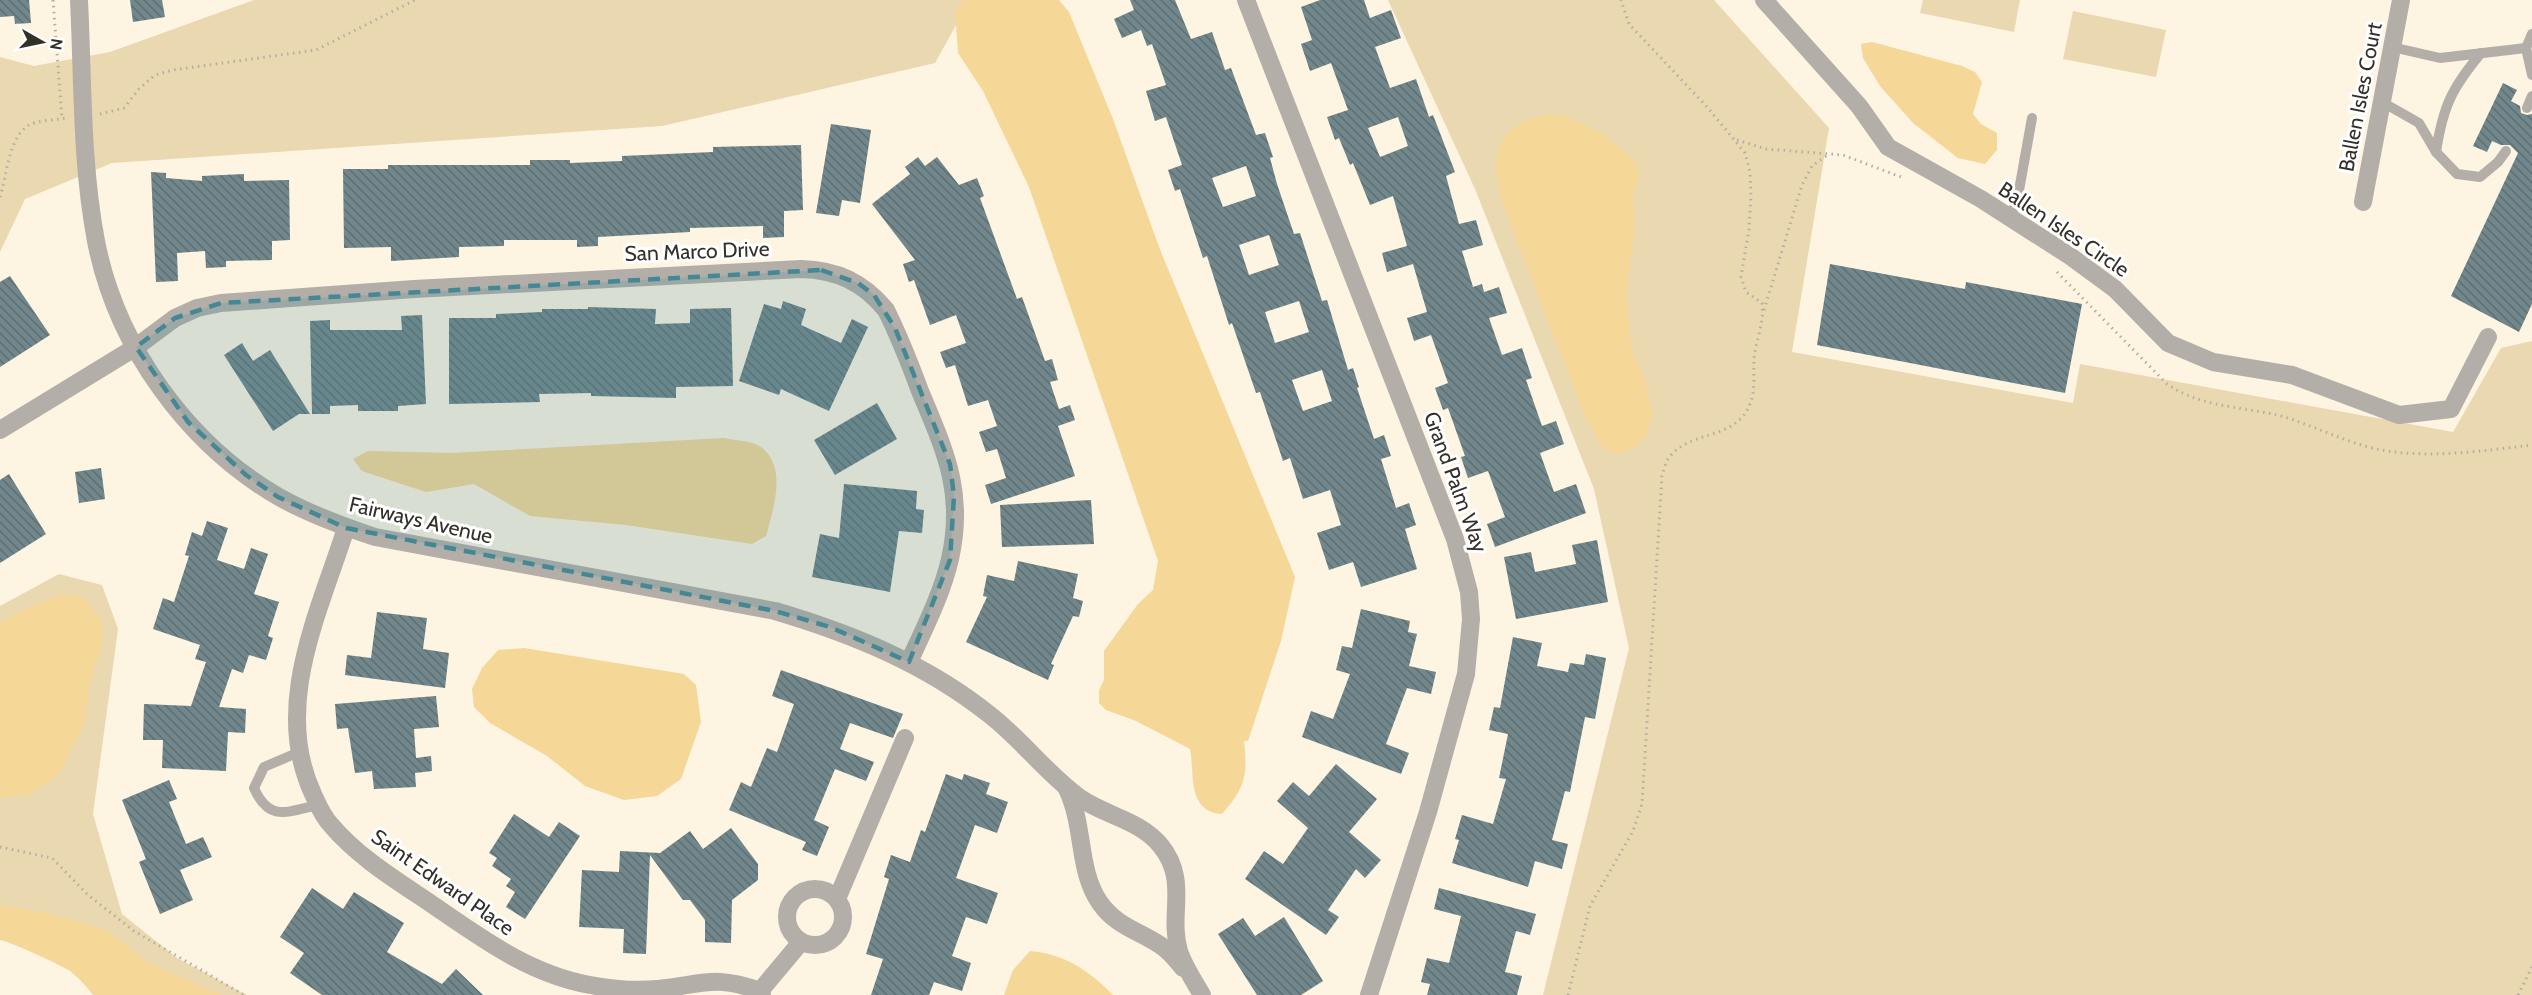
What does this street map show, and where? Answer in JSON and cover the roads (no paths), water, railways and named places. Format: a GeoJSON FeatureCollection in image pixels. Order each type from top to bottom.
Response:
{"type":"FeatureCollection","features":[{"type":"Feature","properties":{"kind":"street","name":"Fairways Avenue"},"geometry":{"type":"LineString","coordinates":[[79,0],[88,195],[96,243],[110,289],[136,347],[159,386],[188,422],[215,450],[278,497],[346,528],[375,537],[775,611],[830,627],[909,662],[990,714],[1026,746],[1066,787],[1097,808],[1146,831],[1161,846],[1177,880],[1176,916],[1179,950],[1198,988]]}},
{"type":"Feature","properties":{"kind":"street","name":"Grand Palm Way"},"geometry":{"type":"LineString","coordinates":[[1246,0],[1455,539],[1469,592],[1470,647],[1466,674],[1418,845],[1369,995]]}},
{"type":"Feature","properties":{"kind":"street","name":"Ballen Isles Circle"},"geometry":{"type":"LineString","coordinates":[[1764,0],[1859,106],[1888,147],[2010,218],[2115,289],[2168,343],[2213,362],[2292,375],[2399,415],[2451,409],[2488,337]]}},
{"type":"Feature","properties":{"kind":"street","name":"Ballen Isles Court"},"geometry":{"type":"LineString","coordinates":[[2363,202],[2401,0]]}},
{"type":"Feature","properties":{"kind":"street","name":"San Marco Drive"},"geometry":{"type":"LineString","coordinates":[[0,430],[136,347],[174,318],[197,308],[221,303],[607,278],[801,270],[820,270],[840,274],[858,283],[874,295],[886,310],[950,464],[954,496],[954,528],[950,560],[940,590],[909,662]]}},
{"type":"Feature","properties":{"kind":"street","name":"Saint Edward Place"},"geometry":{"type":"LineString","coordinates":[[346,528],[302,665],[296,722],[299,752],[307,781],[330,825],[373,864],[509,957],[591,990],[657,989],[713,980],[736,982],[761,993],[801,942]]}},
{"type":"Feature","properties":{"kind":"street"},"geometry":{"type":"LineString","coordinates":[[837,899],[905,738]]}},
{"type":"Feature","properties":{"kind":"street","name":"Fairways Avenue"},"geometry":{"type":"LineString","coordinates":[[1066,787],[1077,813],[1085,868],[1101,904],[1117,921],[1159,944],[1173,955],[1198,988]]}},
{"type":"Feature","properties":{"kind":"street"},"geometry":{"type":"LineString","coordinates":[[820,889],[837,899],[843,917],[836,936],[819,945],[801,942],[794,937],[787,921],[787,912],[795,896],[803,891],[820,889]]}},
{"type":"Feature","properties":{"kind":"lane"},"geometry":{"type":"LineString","coordinates":[[2532,34],[2526,48],[2532,75]]}},
{"type":"Feature","properties":{"kind":"lane"},"geometry":{"type":"LineString","coordinates":[[2392,47],[2440,58],[2526,48]]}},
{"type":"Feature","properties":{"kind":"lane"},"geometry":{"type":"LineString","coordinates":[[2436,152],[2441,120],[2456,84],[2481,53]]}},
{"type":"Feature","properties":{"kind":"lane"},"geometry":{"type":"LineString","coordinates":[[2527,108],[2532,96]]}},
{"type":"Feature","properties":{"kind":"lane"},"geometry":{"type":"LineString","coordinates":[[2382,102],[2419,123],[2436,152],[2457,174],[2480,177],[2498,162],[2505,151]]}},
{"type":"Feature","properties":{"kind":"lane"},"geometry":{"type":"LineString","coordinates":[[2010,218],[2018,196],[2032,118]]}},
{"type":"Feature","properties":{"kind":"lane"},"geometry":{"type":"LineString","coordinates":[[299,752],[264,766],[254,788],[262,805],[274,812],[318,805]]}}]}
